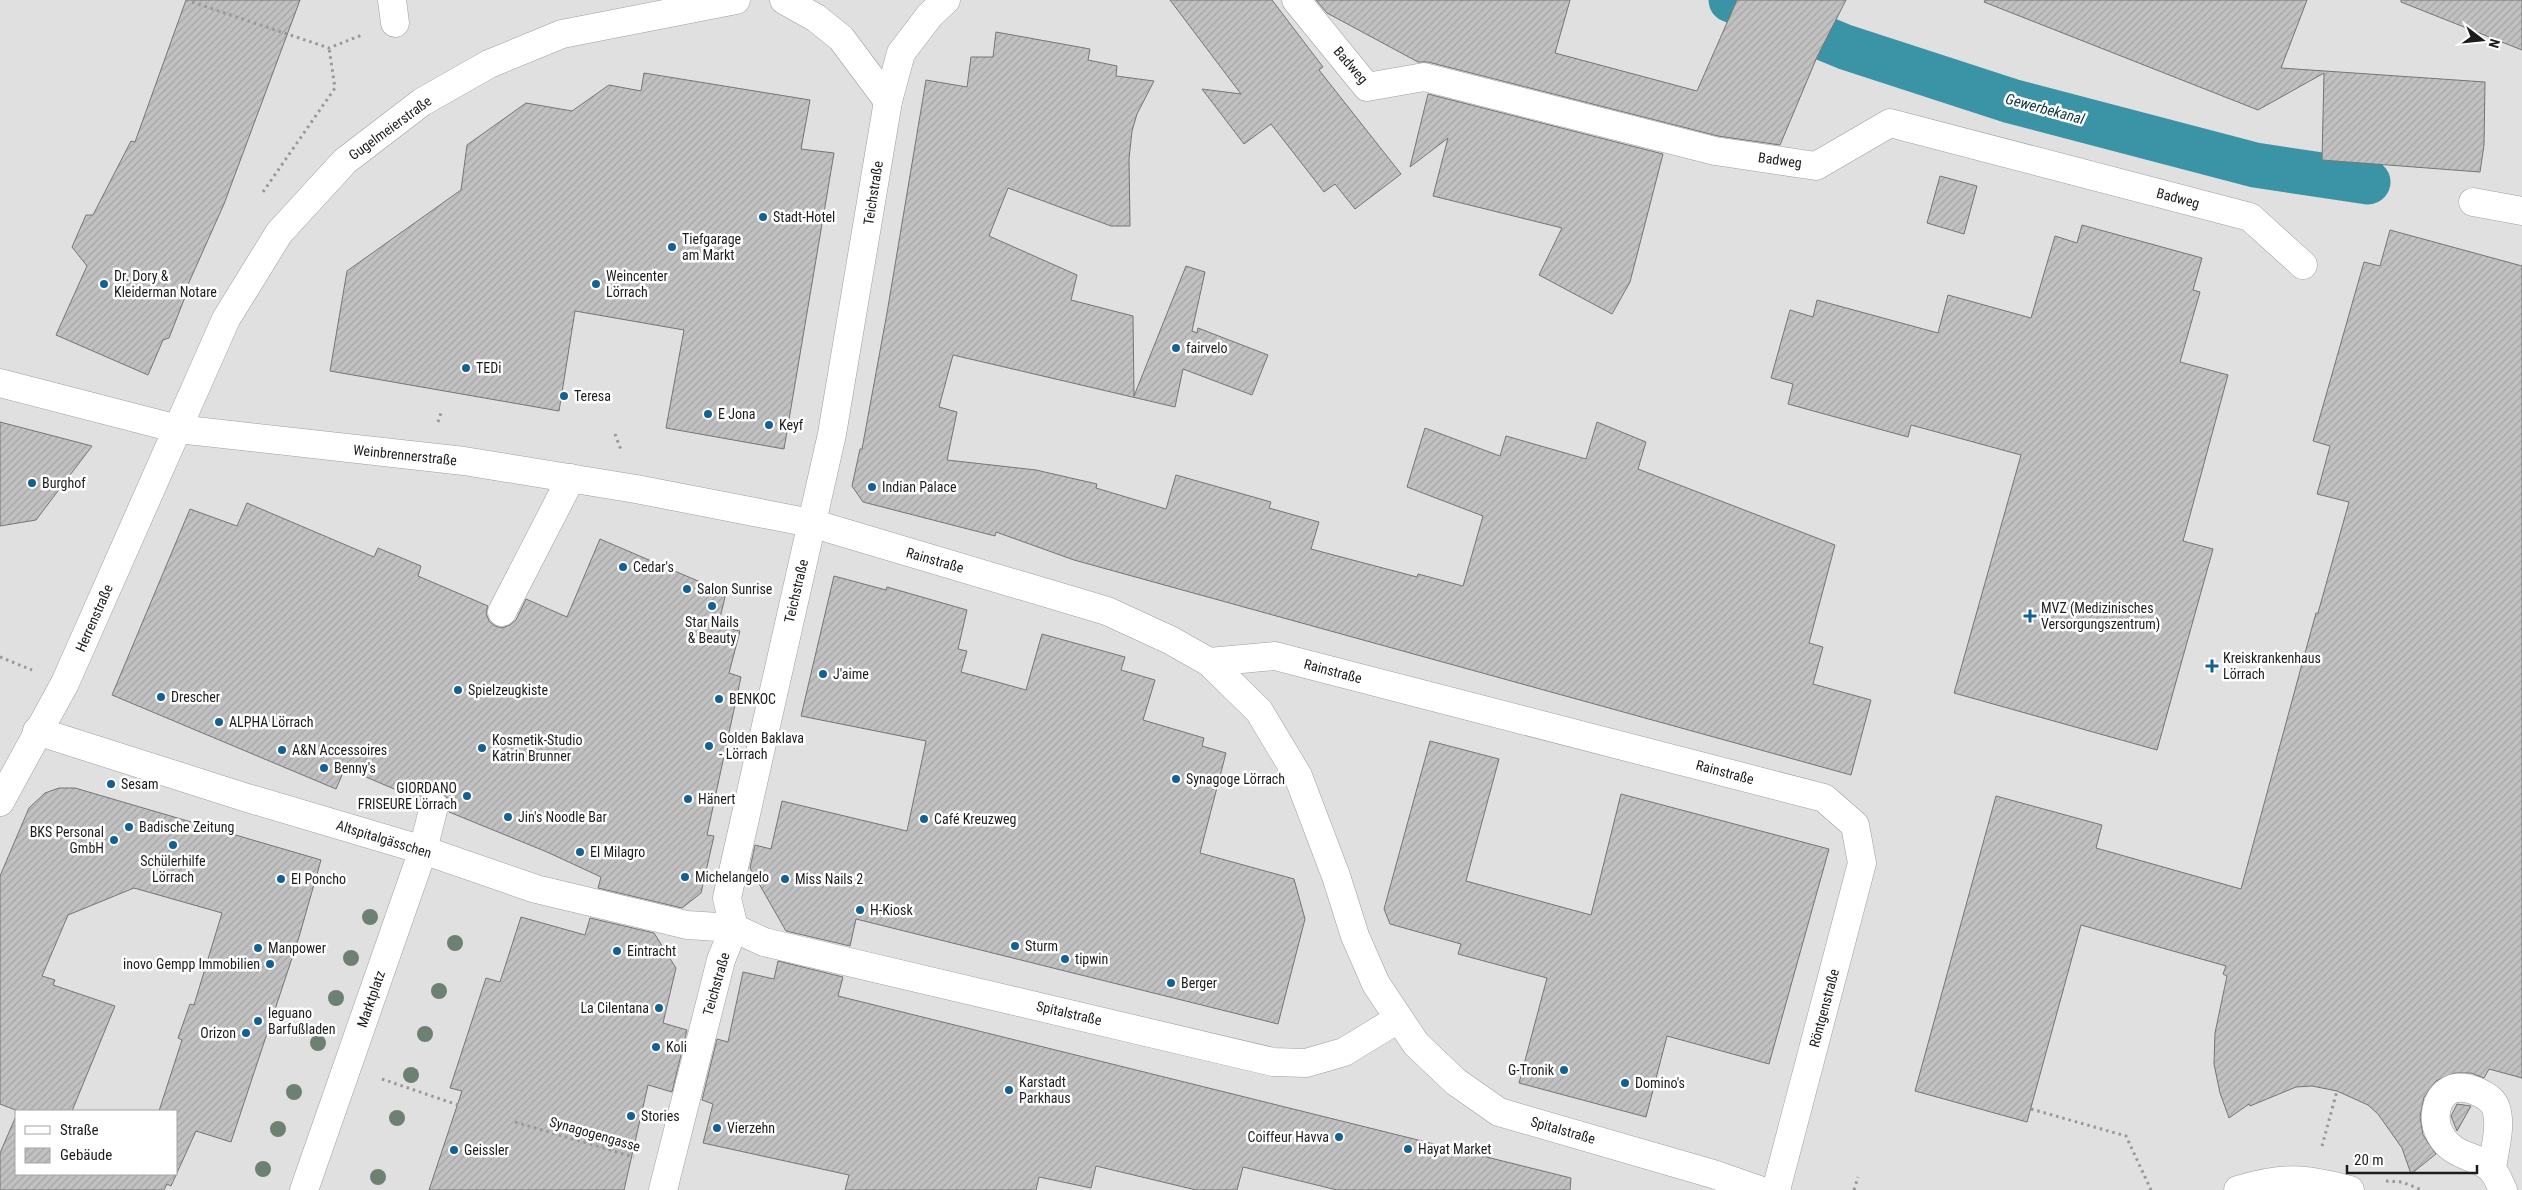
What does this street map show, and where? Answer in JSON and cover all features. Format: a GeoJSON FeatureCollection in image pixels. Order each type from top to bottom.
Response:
{"type":"FeatureCollection","features":[{"type":"Feature","properties":{"kind":"street","name":"Gugelmeierstraße"},"geometry":{"type":"LineString","coordinates":[[178,429],[226,319],[279,233],[345,161],[376,137],[422,102],[480,68],[562,34],[736,0]]}},
{"type":"Feature","properties":{"kind":"street"},"geometry":{"type":"LineString","coordinates":[[784,0],[816,18],[841,38],[861,62],[888,101]]}},
{"type":"Feature","properties":{"kind":"street","name":"Teichstraße"},"geometry":{"type":"LineString","coordinates":[[665,1179],[721,960],[734,928],[727,898],[832,434],[888,101],[901,53],[930,15],[946,0]]}},
{"type":"Feature","properties":{"kind":"street","name":"Badweg"},"geometry":{"type":"LineString","coordinates":[[1296,0],[1368,87],[1424,77],[1715,151],[1816,166],[1890,123],[2250,217],[2303,265]]}},
{"type":"Feature","properties":{"kind":"street"},"geometry":{"type":"LineString","coordinates":[[2473,202],[2522,211]]}},
{"type":"Feature","properties":{"kind":"street","name":"Weinbrennerstraße"},"geometry":{"type":"LineString","coordinates":[[0,383],[178,429],[464,462],[571,478],[812,523]]}},
{"type":"Feature","properties":{"kind":"street","name":"Herrenstraße"},"geometry":{"type":"LineString","coordinates":[[0,802],[64,683],[178,429]]}},
{"type":"Feature","properties":{"kind":"street"},"geometry":{"type":"LineString","coordinates":[[502,612],[571,478]]}},
{"type":"Feature","properties":{"kind":"street","name":"Rainstraße"},"geometry":{"type":"LineString","coordinates":[[812,523],[1107,611],[1170,640],[1209,662],[1275,656],[1824,798],[1855,825]]}},
{"type":"Feature","properties":{"kind":"street","name":"Spitalstraße"},"geometry":{"type":"LineString","coordinates":[[1209,662],[1259,711],[1298,776],[1336,876],[1355,936],[1376,984],[1416,1044],[1456,1082],[1499,1112],[1713,1174],[1759,1190]]}},
{"type":"Feature","properties":{"kind":"street","name":"Altspitalgässchen"},"geometry":{"type":"LineString","coordinates":[[37,731],[244,798],[423,850],[546,891],[687,925],[734,928]]}},
{"type":"Feature","properties":{"kind":"street","name":"Marktplatz"},"geometry":{"type":"LineString","coordinates":[[304,1190],[423,850],[434,806]]}},
{"type":"Feature","properties":{"kind":"street","name":"Röntgenstraße"},"geometry":{"type":"LineString","coordinates":[[1776,1190],[1862,863],[1855,825]]}},
{"type":"Feature","properties":{"kind":"street","name":"Spitalstraße"},"geometry":{"type":"LineString","coordinates":[[734,928],[764,942],[1273,1062],[1306,1063],[1344,1052],[1398,1019]]}},
{"type":"Feature","properties":{"kind":"street"},"geometry":{"type":"LineString","coordinates":[[2238,1190],[2280,1180],[2312,1180],[2350,1190]]}},
{"type":"Feature","properties":{"kind":"path"},"geometry":{"type":"LineString","coordinates":[[186,0],[329,48],[335,88],[261,195]]}},
{"type":"Feature","properties":{"kind":"path"},"geometry":{"type":"LineString","coordinates":[[347,1068],[458,1105]]}},
{"type":"Feature","properties":{"kind":"path"},"geometry":{"type":"LineString","coordinates":[[2312,1180],[2337,1091]]}},
{"type":"Feature","properties":{"kind":"path"},"geometry":{"type":"LineString","coordinates":[[2031,1109],[2126,1136],[2151,1190]]}},
{"type":"Feature","properties":{"kind":"path","name":"Synagogengasse"},"geometry":{"type":"LineString","coordinates":[[515,1122],[665,1179]]}},
{"type":"Feature","properties":{"kind":"path"},"geometry":{"type":"LineString","coordinates":[[1854,1190],[1858,1176]]}},
{"type":"Feature","properties":{"kind":"path"},"geometry":{"type":"LineString","coordinates":[[2378,1181],[2402,1182],[2422,1190]]}},
{"type":"Feature","properties":{"kind":"building"},"geometry":{"type":"Polygon","coordinates":[[[186,0],[300,0],[224,204],[186,289],[187,292],[169,338],[163,340],[148,375],[56,335],[87,266],[72,247],[86,215],[93,215],[131,141],[135,142],[186,0]]]}},
{"type":"Feature","properties":{"kind":"building"},"geometry":{"type":"Polygon","coordinates":[[[1170,0],[1272,0],[1323,67],[1319,70],[1401,174],[1355,209],[1335,184],[1324,192],[1271,124],[1244,144],[1202,89],[1241,94],[1170,0]]]}},
{"type":"Feature","properties":{"kind":"building"},"geometry":{"type":"Polygon","coordinates":[[[1316,0],[1570,0],[1555,53],[1697,91],[1737,0],[1846,0],[1817,57],[1780,145],[1718,136],[1428,62],[1418,62],[1327,13],[1316,0]]]}},
{"type":"Feature","properties":{"kind":"building"},"geometry":{"type":"Polygon","coordinates":[[[1985,0],[2307,0],[2281,68],[2485,82],[2484,145],[2480,172],[2322,160],[2324,73],[2258,110],[1984,2],[1985,0]]]}},
{"type":"Feature","properties":{"kind":"building"},"geometry":{"type":"Polygon","coordinates":[[[2401,0],[2522,0],[2522,50],[2401,2],[2401,0]]]}},
{"type":"Feature","properties":{"kind":"building"},"geometry":{"type":"Polygon","coordinates":[[[996,32],[1090,49],[1088,60],[1117,66],[1116,76],[1154,81],[1137,114],[1132,131],[1129,159],[1130,226],[1111,226],[1008,188],[989,236],[1077,275],[1071,300],[1133,316],[1134,396],[1186,266],[1205,272],[1192,331],[1197,333],[1198,328],[1268,355],[1252,395],[1183,369],[1175,407],[953,355],[939,407],[957,412],[947,460],[1036,470],[1097,484],[1096,488],[1166,509],[1176,475],[1271,502],[1269,508],[1319,522],[1311,549],[1417,577],[1418,574],[1463,586],[1483,516],[1407,487],[1425,428],[1500,456],[1506,436],[1586,459],[1597,422],[1646,442],[1638,469],[1835,545],[1809,643],[1823,647],[1813,684],[1871,700],[1851,775],[1074,560],[996,532],[995,536],[863,502],[852,486],[860,449],[862,449],[887,313],[926,80],[967,87],[971,57],[993,57],[996,32]]]}},
{"type":"Feature","properties":{"kind":"building"},"geometry":{"type":"Polygon","coordinates":[[[644,73],[810,100],[801,149],[834,153],[784,449],[666,428],[684,330],[575,311],[559,411],[330,371],[347,271],[461,190],[467,145],[526,103],[572,111],[609,85],[641,91],[644,73]]]}},
{"type":"Feature","properties":{"kind":"building"},"geometry":{"type":"Polygon","coordinates":[[[1428,94],[1663,154],[1630,282],[1612,314],[1539,275],[1562,228],[1433,196],[1448,138],[1410,167],[1428,94]]]}},
{"type":"Feature","properties":{"kind":"building"},"geometry":{"type":"Polygon","coordinates":[[[1940,176],[1977,186],[1964,234],[1927,223],[1940,176]]]}},
{"type":"Feature","properties":{"kind":"building"},"geometry":{"type":"Polygon","coordinates":[[[2082,225],[2202,258],[2193,290],[2200,292],[2180,362],[2228,375],[2183,541],[2213,549],[2157,750],[1954,693],[2021,455],[1911,425],[1908,437],[1788,404],[1793,384],[1771,378],[1790,310],[1813,317],[1817,300],[1938,333],[1948,295],[2031,318],[2055,236],[2077,243],[2082,225]]]}},
{"type":"Feature","properties":{"kind":"building"},"geometry":{"type":"Polygon","coordinates":[[[2390,230],[2522,266],[2522,1078],[2489,1069],[2484,1078],[2471,1073],[2455,1073],[2436,1081],[2424,1097],[2420,1117],[2423,1135],[2436,1154],[2411,1174],[2402,1148],[2378,1114],[2368,1105],[2337,1091],[2312,1086],[2296,1087],[2250,1106],[2249,1104],[2229,1118],[2220,1093],[2214,1064],[2215,1033],[2227,976],[2223,974],[2226,966],[2081,925],[2027,1122],[1915,1091],[1996,796],[2102,825],[2096,848],[2241,889],[2316,613],[2318,613],[2349,502],[2317,494],[2330,446],[2313,441],[2364,262],[2380,266],[2390,230]]]}},
{"type":"Feature","properties":{"kind":"building","name":"Burghof"},"geometry":{"type":"Polygon","coordinates":[[[0,422],[92,446],[36,520],[0,526],[0,422]]]}},
{"type":"Feature","properties":{"kind":"building"},"geometry":{"type":"Polygon","coordinates":[[[247,503],[374,557],[378,548],[421,566],[418,576],[488,606],[486,613],[489,621],[495,626],[502,628],[516,620],[526,599],[567,617],[600,539],[726,593],[718,626],[740,631],[729,673],[741,677],[707,835],[714,836],[701,893],[682,908],[598,888],[601,877],[547,852],[449,812],[449,801],[445,795],[438,791],[429,791],[420,800],[345,768],[336,789],[112,695],[190,509],[237,526],[247,503]]]}},
{"type":"Feature","properties":{"kind":"building"},"geometry":{"type":"Polygon","coordinates":[[[834,576],[886,590],[887,587],[967,610],[958,649],[967,651],[961,672],[1026,690],[1042,634],[1125,657],[1121,670],[1155,680],[1143,720],[1204,738],[1202,746],[1226,753],[1200,853],[1294,879],[1305,919],[1278,1024],[856,919],[850,946],[786,931],[750,868],[755,845],[771,849],[782,801],[907,831],[926,741],[801,716],[834,576]]]}},
{"type":"Feature","properties":{"kind":"building"},"geometry":{"type":"Polygon","coordinates":[[[1430,741],[1499,759],[1466,881],[1591,915],[1621,794],[1829,849],[1769,1064],[1667,1036],[1646,1117],[1519,1083],[1547,978],[1458,954],[1461,944],[1390,924],[1384,909],[1430,741]]]}},
{"type":"Feature","properties":{"kind":"building"},"geometry":{"type":"Polygon","coordinates":[[[59,788],[75,788],[321,860],[299,937],[231,1142],[196,1131],[178,1171],[178,1110],[159,1110],[182,1040],[178,1038],[190,1004],[194,1005],[222,913],[134,888],[68,915],[42,976],[55,980],[53,985],[115,1006],[72,1110],[15,1110],[0,1104],[0,876],[29,808],[45,793],[59,788]]]}},
{"type":"Feature","properties":{"kind":"building"},"geometry":{"type":"Polygon","coordinates":[[[521,917],[585,935],[590,918],[654,933],[676,968],[663,1023],[687,1030],[672,1092],[648,1085],[624,1190],[429,1190],[462,1091],[450,1088],[486,978],[500,982],[521,917]]]}},
{"type":"Feature","properties":{"kind":"building"},"geometry":{"type":"Polygon","coordinates":[[[778,961],[843,977],[838,996],[1571,1178],[1570,1190],[1337,1190],[1243,1167],[1237,1190],[1196,1190],[1096,1166],[1091,1188],[1039,1177],[1036,1190],[845,1190],[849,1175],[703,1143],[713,1104],[702,1100],[717,1039],[728,1042],[743,972],[774,979],[778,961]]]}},
{"type":"Feature","properties":{"kind":"building"},"geometry":{"type":"Polygon","coordinates":[[[2457,1104],[2471,1106],[2457,1131],[2451,1116],[2457,1104]]]}},
{"type":"Feature","properties":{"kind":"building"},"geometry":{"type":"Polygon","coordinates":[[[15,1118],[15,1175],[176,1175],[171,1186],[167,1184],[164,1190],[0,1190],[0,1153],[15,1118]]]}},
{"type":"Feature","properties":{"kind":"waterway","name":"Gewerbekanal"},"geometry":{"type":"LineString","coordinates":[[1731,0],[1845,47],[2011,101],[2255,165],[2368,182]]}},
{"type":"Feature","properties":{"kind":"place","name":"Stadt-Hotel"},"geometry":{"type":"Point","coordinates":[763,217]}},
{"type":"Feature","properties":{"kind":"place","name":"Tiefgarage am Markt"},"geometry":{"type":"Point","coordinates":[672,247]}},
{"type":"Feature","properties":{"kind":"place","name":"Dr. Dory & Kleiderman Notare"},"geometry":{"type":"Point","coordinates":[104,284]}},
{"type":"Feature","properties":{"kind":"place","name":"Weincenter Lörrach"},"geometry":{"type":"Point","coordinates":[596,284]}},
{"type":"Feature","properties":{"kind":"place","name":"fairvelo"},"geometry":{"type":"Point","coordinates":[1176,348]}},
{"type":"Feature","properties":{"kind":"place","name":"TEDi"},"geometry":{"type":"Point","coordinates":[466,368]}},
{"type":"Feature","properties":{"kind":"place","name":"Teresa"},"geometry":{"type":"Point","coordinates":[564,396]}},
{"type":"Feature","properties":{"kind":"place","name":"E Jona"},"geometry":{"type":"Point","coordinates":[708,414]}},
{"type":"Feature","properties":{"kind":"place","name":"Keyf"},"geometry":{"type":"Point","coordinates":[769,425]}},
{"type":"Feature","properties":{"kind":"place","name":"Burghof"},"geometry":{"type":"Point","coordinates":[32,483]}},
{"type":"Feature","properties":{"kind":"place","name":"Indian Palace"},"geometry":{"type":"Point","coordinates":[872,487]}},
{"type":"Feature","properties":{"kind":"place","name":"Cedar's"},"geometry":{"type":"Point","coordinates":[623,567]}},
{"type":"Feature","properties":{"kind":"place","name":"Salon Sunrise"},"geometry":{"type":"Point","coordinates":[687,589]}},
{"type":"Feature","properties":{"kind":"place","name":"Star Nails & Beauty"},"geometry":{"type":"Point","coordinates":[712,606]}},
{"type":"Feature","properties":{"kind":"place","name":"MVZ (Medizinisches Versorgungszentrum)"},"geometry":{"type":"Point","coordinates":[2030,616]}},
{"type":"Feature","properties":{"kind":"place","name":"Kreiskrankenhaus Lörrach"},"geometry":{"type":"Point","coordinates":[2212,666]}},
{"type":"Feature","properties":{"kind":"place","name":"J'aime"},"geometry":{"type":"Point","coordinates":[823,674]}},
{"type":"Feature","properties":{"kind":"place","name":"Spielzeugkiste"},"geometry":{"type":"Point","coordinates":[458,690]}},
{"type":"Feature","properties":{"kind":"place","name":"Drescher"},"geometry":{"type":"Point","coordinates":[161,697]}},
{"type":"Feature","properties":{"kind":"place","name":"BENKOC"},"geometry":{"type":"Point","coordinates":[719,699]}},
{"type":"Feature","properties":{"kind":"place","name":"ALPHA Lörrach"},"geometry":{"type":"Point","coordinates":[219,722]}},
{"type":"Feature","properties":{"kind":"place","name":"Golden Baklava - Lörrach"},"geometry":{"type":"Point","coordinates":[709,746]}},
{"type":"Feature","properties":{"kind":"place","name":"Kosmetik-Studio Katrin Brunner"},"geometry":{"type":"Point","coordinates":[482,748]}},
{"type":"Feature","properties":{"kind":"place","name":"A&N Accessoires"},"geometry":{"type":"Point","coordinates":[282,750]}},
{"type":"Feature","properties":{"kind":"place","name":"Benny's"},"geometry":{"type":"Point","coordinates":[324,768]}},
{"type":"Feature","properties":{"kind":"place","name":"Synagoge Lörrach"},"geometry":{"type":"Point","coordinates":[1176,779]}},
{"type":"Feature","properties":{"kind":"place","name":"Sesam"},"geometry":{"type":"Point","coordinates":[111,784]}},
{"type":"Feature","properties":{"kind":"place","name":"GIORDANO FRISEURE Lörrach"},"geometry":{"type":"Point","coordinates":[467,796]}},
{"type":"Feature","properties":{"kind":"place","name":"Hänert"},"geometry":{"type":"Point","coordinates":[688,799]}},
{"type":"Feature","properties":{"kind":"place","name":"Jin's Noodle Bar"},"geometry":{"type":"Point","coordinates":[508,817]}},
{"type":"Feature","properties":{"kind":"place","name":"Café Kreuzweg"},"geometry":{"type":"Point","coordinates":[924,819]}},
{"type":"Feature","properties":{"kind":"place","name":"Badische Zeitung"},"geometry":{"type":"Point","coordinates":[129,827]}},
{"type":"Feature","properties":{"kind":"place","name":"BKS Personal GmbH"},"geometry":{"type":"Point","coordinates":[114,840]}},
{"type":"Feature","properties":{"kind":"place","name":"Schülerhilfe Lörrach"},"geometry":{"type":"Point","coordinates":[173,845]}},
{"type":"Feature","properties":{"kind":"place","name":"El Milagro"},"geometry":{"type":"Point","coordinates":[580,852]}},
{"type":"Feature","properties":{"kind":"place","name":"Michelangelo"},"geometry":{"type":"Point","coordinates":[685,877]}},
{"type":"Feature","properties":{"kind":"place","name":"El Poncho"},"geometry":{"type":"Point","coordinates":[281,879]}},
{"type":"Feature","properties":{"kind":"place","name":"Miss Nails 2"},"geometry":{"type":"Point","coordinates":[785,879]}},
{"type":"Feature","properties":{"kind":"place","name":"H-Kiosk"},"geometry":{"type":"Point","coordinates":[860,910]}},
{"type":"Feature","properties":{"kind":"place","name":"Sturm"},"geometry":{"type":"Point","coordinates":[1015,946]}},
{"type":"Feature","properties":{"kind":"place","name":"Manpower"},"geometry":{"type":"Point","coordinates":[258,948]}},
{"type":"Feature","properties":{"kind":"place","name":"Eintracht"},"geometry":{"type":"Point","coordinates":[617,951]}},
{"type":"Feature","properties":{"kind":"place","name":"tipwin"},"geometry":{"type":"Point","coordinates":[1065,959]}},
{"type":"Feature","properties":{"kind":"place","name":"inovo Gempp Immobilien"},"geometry":{"type":"Point","coordinates":[270,964]}},
{"type":"Feature","properties":{"kind":"place","name":"Berger"},"geometry":{"type":"Point","coordinates":[1171,983]}},
{"type":"Feature","properties":{"kind":"place","name":"La Cilentana"},"geometry":{"type":"Point","coordinates":[659,1008]}},
{"type":"Feature","properties":{"kind":"place","name":"leguano Barfußladen"},"geometry":{"type":"Point","coordinates":[258,1021]}},
{"type":"Feature","properties":{"kind":"place","name":"Orizon"},"geometry":{"type":"Point","coordinates":[246,1033]}},
{"type":"Feature","properties":{"kind":"place","name":"Koli"},"geometry":{"type":"Point","coordinates":[656,1047]}},
{"type":"Feature","properties":{"kind":"place","name":"G-Tronik"},"geometry":{"type":"Point","coordinates":[1564,1070]}},
{"type":"Feature","properties":{"kind":"place","name":"Domino's"},"geometry":{"type":"Point","coordinates":[1625,1083]}},
{"type":"Feature","properties":{"kind":"place","name":"Karstadt Parkhaus"},"geometry":{"type":"Point","coordinates":[1009,1090]}},
{"type":"Feature","properties":{"kind":"place","name":"Stories"},"geometry":{"type":"Point","coordinates":[631,1116]}},
{"type":"Feature","properties":{"kind":"place","name":"Vierzehn"},"geometry":{"type":"Point","coordinates":[717,1128]}},
{"type":"Feature","properties":{"kind":"place","name":"Coiffeur Havva"},"geometry":{"type":"Point","coordinates":[1339,1137]}},
{"type":"Feature","properties":{"kind":"place","name":"Hayat Market"},"geometry":{"type":"Point","coordinates":[1408,1149]}},
{"type":"Feature","properties":{"kind":"place","name":"Geissler"},"geometry":{"type":"Point","coordinates":[454,1150]}}]}
